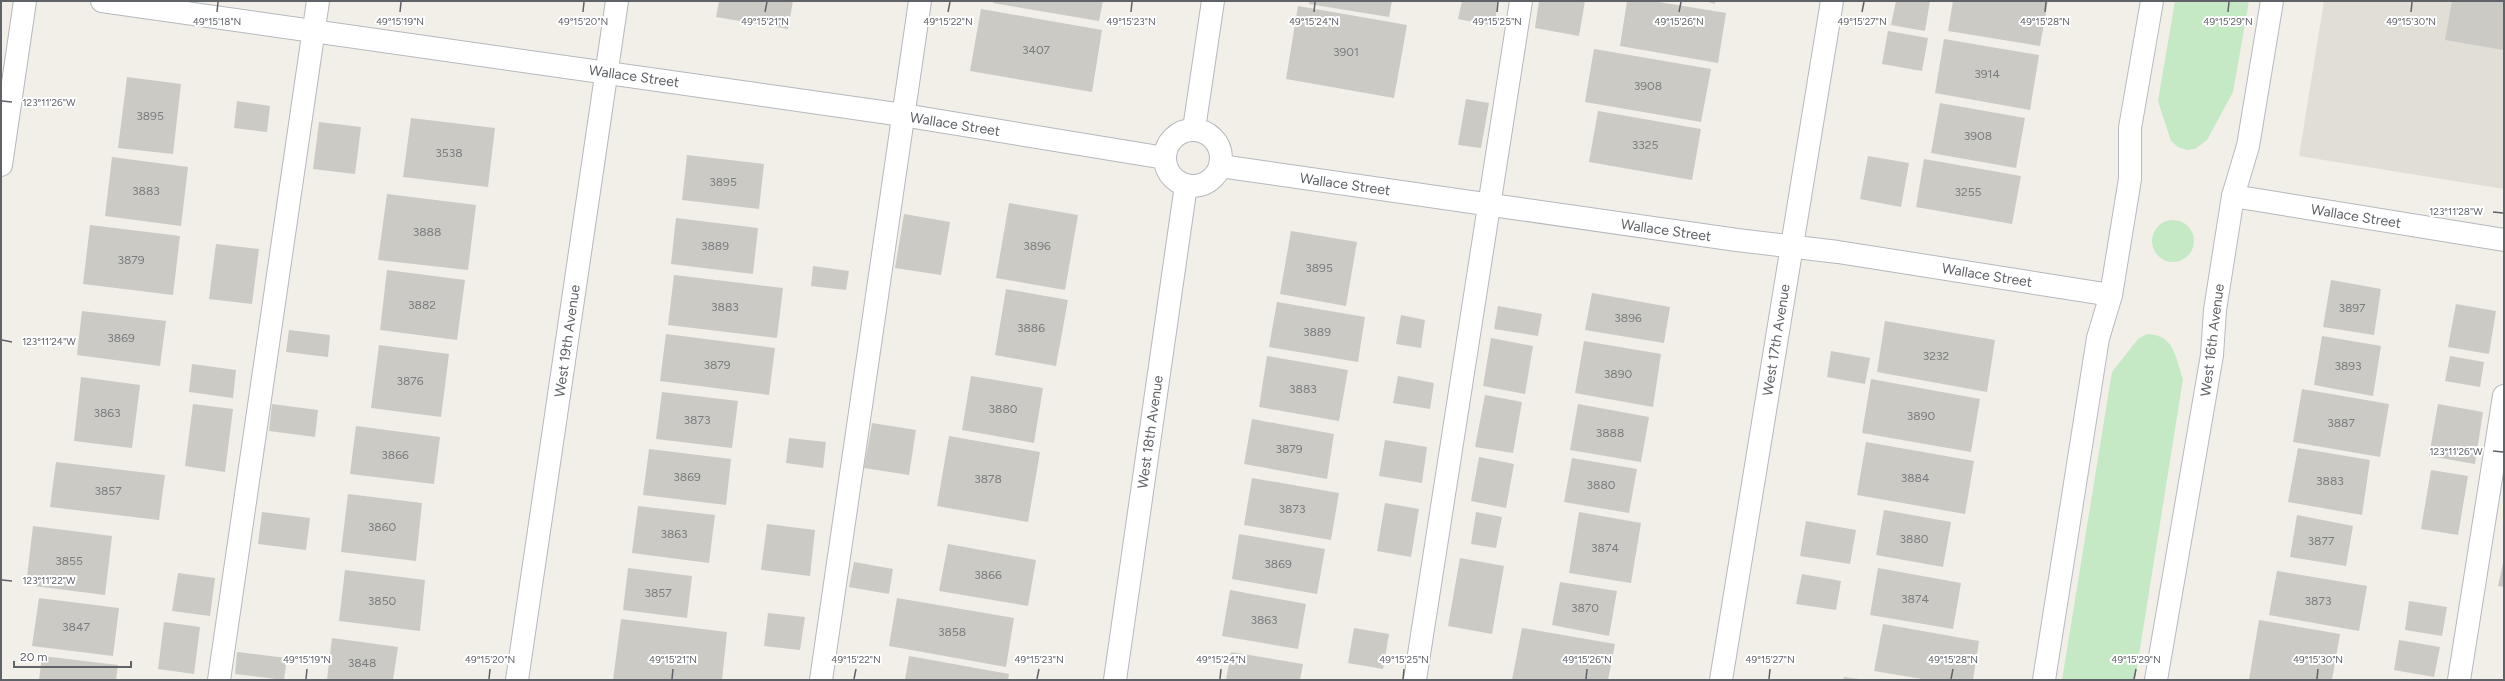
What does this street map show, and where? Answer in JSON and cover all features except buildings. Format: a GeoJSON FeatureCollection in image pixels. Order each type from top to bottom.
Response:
{"type":"FeatureCollection","features":[{"type":"Feature","properties":{"kind":"street"},"geometry":{"type":"LineString","coordinates":[[1,165],[25,1]]}},
{"type":"Feature","properties":{"kind":"street","name":"Wallace Street"},"geometry":{"type":"LineString","coordinates":[[102,1],[903,115],[1165,158]]}},
{"type":"Feature","properties":{"kind":"street"},"geometry":{"type":"LineString","coordinates":[[219,680],[318,1]]}},
{"type":"Feature","properties":{"kind":"street","name":"West 19th Avenue"},"geometry":{"type":"LineString","coordinates":[[517,680],[617,1]]}},
{"type":"Feature","properties":{"kind":"street"},"geometry":{"type":"LineString","coordinates":[[821,680],[920,1]]}},
{"type":"Feature","properties":{"kind":"street"},"geometry":{"type":"LineString","coordinates":[[1194,129],[1213,1]]}},
{"type":"Feature","properties":{"kind":"street"},"geometry":{"type":"LineString","coordinates":[[1415,680],[1488,204],[1521,1]]}},
{"type":"Feature","properties":{"kind":"street","name":"West 17th Avenue"},"geometry":{"type":"LineString","coordinates":[[1721,680],[1832,1]]}},
{"type":"Feature","properties":{"kind":"street"},"geometry":{"type":"LineString","coordinates":[[2044,680],[2098,338],[2111,295],[2130,179],[2130,128],[2152,1]]}},
{"type":"Feature","properties":{"kind":"street","name":"West 16th Avenue"},"geometry":{"type":"LineString","coordinates":[[2156,680],[2212,355],[2214,310],[2233,196],[2248,146],[2272,1]]}},
{"type":"Feature","properties":{"kind":"street"},"geometry":{"type":"LineString","coordinates":[[1194,129],[1210,135],[1216,141],[1222,158],[1216,174],[1203,184],[1186,185],[1171,175],[1165,158],[1170,141],[1185,130],[1194,129]]}},
{"type":"Feature","properties":{"kind":"street","name":"Wallace Street"},"geometry":{"type":"LineString","coordinates":[[1220,166],[1791,247],[2111,295]]}},
{"type":"Feature","properties":{"kind":"street","name":"West 18th Avenue"},"geometry":{"type":"LineString","coordinates":[[1115,680],[1186,185]]}},
{"type":"Feature","properties":{"kind":"street","name":"Wallace Street"},"geometry":{"type":"LineString","coordinates":[[2233,196],[2504,240]]}},
{"type":"Feature","properties":{"kind":"street"},"geometry":{"type":"LineString","coordinates":[[2459,680],[2504,396]]}},
{"type":"Feature","properties":{"kind":"shaded area"},"geometry":{"type":"Polygon","coordinates":[[[2324,1],[2504,1],[2504,189],[2299,156],[2324,1]]]}},
{"type":"Feature","properties":{"kind":"green space"},"geometry":{"type":"Polygon","coordinates":[[[2175,1],[2249,1],[2233,92],[2207,140],[2195,149],[2187,150],[2178,147],[2171,141],[2158,101],[2175,1]]]}},
{"type":"Feature","properties":{"kind":"green space"},"geometry":{"type":"Polygon","coordinates":[[[2169,220],[2177,220],[2185,223],[2191,229],[2194,241],[2191,253],[2185,259],[2177,262],[2169,262],[2161,259],[2155,253],[2152,245],[2152,237],[2155,229],[2161,223],[2169,220]]]}},
{"type":"Feature","properties":{"kind":"green space"},"geometry":{"type":"Polygon","coordinates":[[[2147,334],[2156,335],[2169,343],[2175,355],[2183,379],[2135,680],[2062,680],[2112,372],[2138,339],[2147,334]]]}}]}
